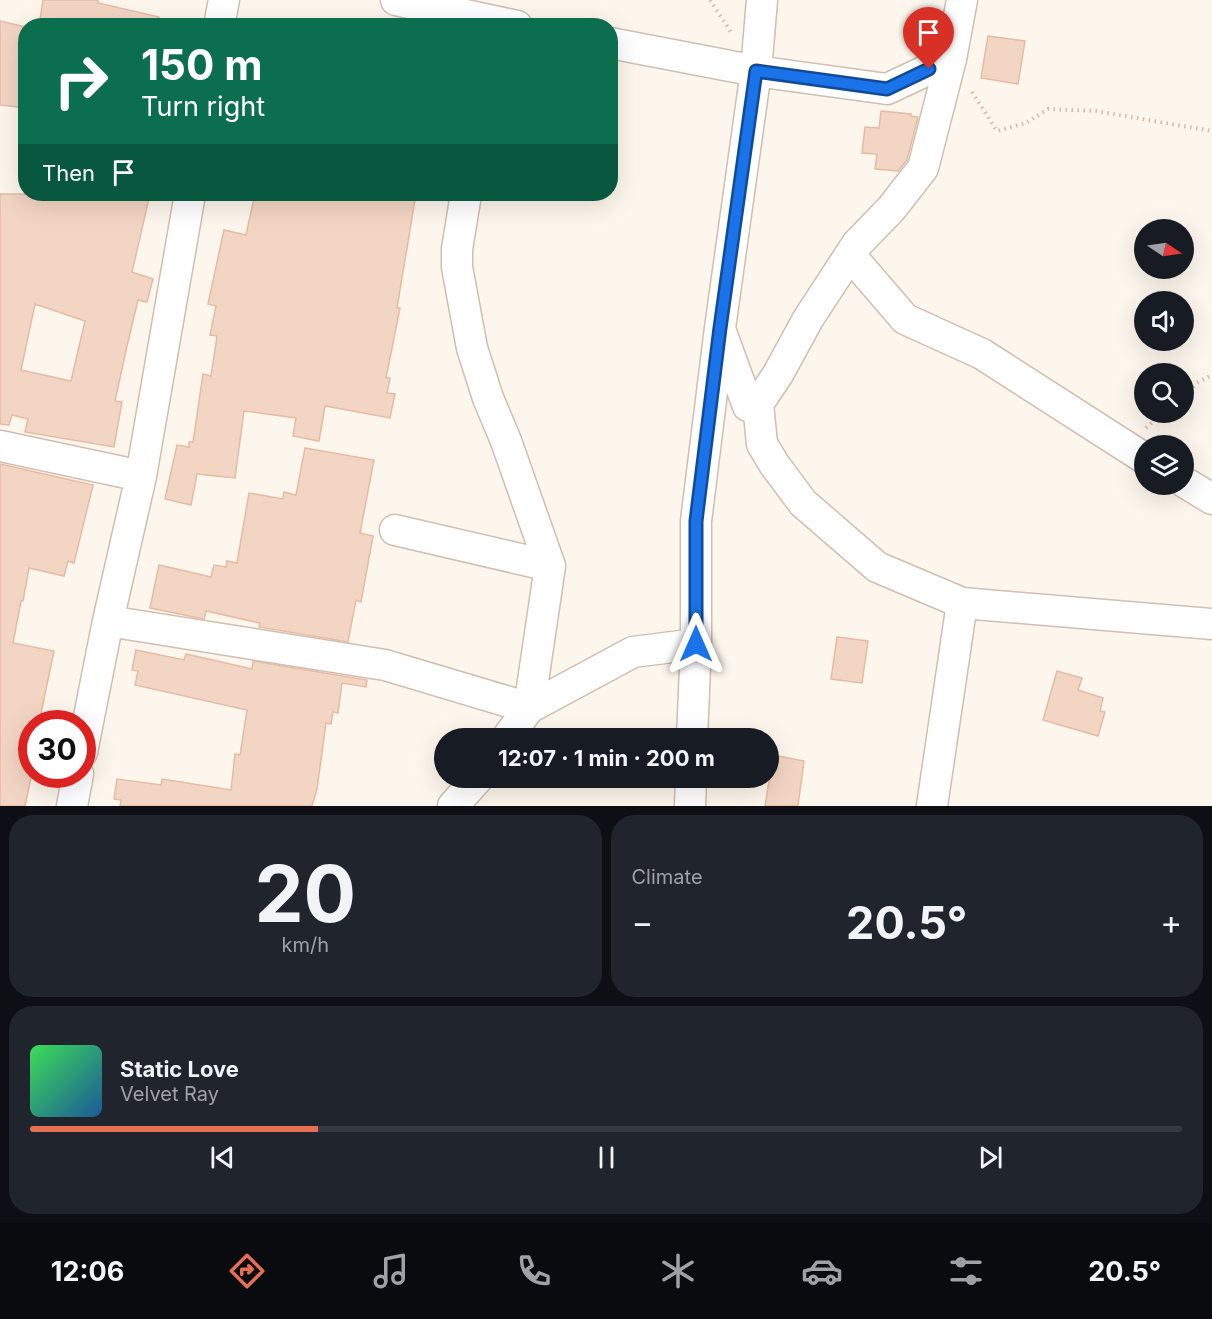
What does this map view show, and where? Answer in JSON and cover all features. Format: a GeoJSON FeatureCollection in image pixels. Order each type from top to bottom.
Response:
{"type":"FeatureCollection","features":[{"type":"Feature","properties":{"kind":"street"},"geometry":{"type":"LineString","coordinates":[[221,18],[224,0]]}},
{"type":"Feature","properties":{"kind":"street"},"geometry":{"type":"LineString","coordinates":[[396,0],[466,18]]}},
{"type":"Feature","properties":{"kind":"street"},"geometry":{"type":"LineString","coordinates":[[692,728],[696,644],[696,521],[756,71],[762,0]]}},
{"type":"Feature","properties":{"kind":"street"},"geometry":{"type":"LineString","coordinates":[[962,0],[951,59],[923,168],[891,209],[857,244],[808,319],[778,374],[758,404],[762,444],[803,503],[877,567],[962,603],[1210,622]]}},
{"type":"Feature","properties":{"kind":"street"},"geometry":{"type":"LineString","coordinates":[[618,45],[756,71],[887,89],[951,59]]}},
{"type":"Feature","properties":{"kind":"street"},"geometry":{"type":"LineString","coordinates":[[90,710],[141,476],[189,201]]}},
{"type":"Feature","properties":{"kind":"street"},"geometry":{"type":"LineString","coordinates":[[465,201],[457,249],[457,267],[472,348],[550,566],[530,708]]}},
{"type":"Feature","properties":{"kind":"street"},"geometry":{"type":"LineString","coordinates":[[850,255],[905,319],[982,354],[1134,452]]}},
{"type":"Feature","properties":{"kind":"street"},"geometry":{"type":"LineString","coordinates":[[720,328],[748,406],[758,404]]}},
{"type":"Feature","properties":{"kind":"street"},"geometry":{"type":"LineString","coordinates":[[0,446],[141,476]]}},
{"type":"Feature","properties":{"kind":"street"},"geometry":{"type":"LineString","coordinates":[[1194,488],[1212,499]]}},
{"type":"Feature","properties":{"kind":"street"},"geometry":{"type":"LineString","coordinates":[[395,530],[550,566]]}},
{"type":"Feature","properties":{"kind":"street"},"geometry":{"type":"LineString","coordinates":[[932,806],[962,603]]}},
{"type":"Feature","properties":{"kind":"street"},"geometry":{"type":"LineString","coordinates":[[108,621],[385,665],[530,708]]}},
{"type":"Feature","properties":{"kind":"street"},"geometry":{"type":"LineString","coordinates":[[515,728],[530,708],[633,652],[696,644]]}},
{"type":"Feature","properties":{"kind":"street"},"geometry":{"type":"LineString","coordinates":[[72,806],[75,788]]}},
{"type":"Feature","properties":{"kind":"street"},"geometry":{"type":"LineString","coordinates":[[453,806],[469,788]]}},
{"type":"Feature","properties":{"kind":"street"},"geometry":{"type":"LineString","coordinates":[[690,806],[691,788]]}},
{"type":"Feature","properties":{"kind":"path"},"geometry":{"type":"LineString","coordinates":[[951,59],[997,132],[1026,123],[1048,109],[1096,111],[1212,131]]}},
{"type":"Feature","properties":{"kind":"path"},"geometry":{"type":"LineString","coordinates":[[1194,386],[1212,375]]}},
{"type":"Feature","properties":{"kind":"building"},"geometry":{"type":"Polygon","coordinates":[[[43,0],[98,0],[98,3],[159,17],[159,18],[40,18],[43,0]]]}},
{"type":"Feature","properties":{"kind":"building"},"geometry":{"type":"Polygon","coordinates":[[[0,21],[18,25],[18,107],[0,105],[0,21]]]}},
{"type":"Feature","properties":{"kind":"building"},"geometry":{"type":"Polygon","coordinates":[[[988,36],[1025,41],[1018,84],[981,78],[988,36]]]}},
{"type":"Feature","properties":{"kind":"building"},"geometry":{"type":"Polygon","coordinates":[[[881,111],[911,114],[911,116],[918,117],[907,160],[898,171],[875,169],[877,154],[862,153],[865,127],[879,128],[881,111]]]}},
{"type":"Feature","properties":{"kind":"building"},"geometry":{"type":"Polygon","coordinates":[[[0,194],[18,194],[18,201],[148,201],[132,272],[153,279],[147,302],[138,300],[127,346],[115,401],[122,402],[114,447],[25,432],[28,419],[12,415],[9,425],[0,424],[0,194]],[[35,304],[21,370],[71,381],[85,321],[35,304]]]}},
{"type":"Feature","properties":{"kind":"building"},"geometry":{"type":"Polygon","coordinates":[[[253,201],[415,201],[397,308],[400,308],[386,378],[390,378],[387,393],[395,394],[390,418],[325,406],[319,441],[293,436],[296,418],[244,411],[235,478],[197,474],[191,505],[165,499],[177,445],[189,447],[189,442],[193,442],[203,374],[211,376],[217,336],[210,335],[216,306],[208,304],[224,230],[246,235],[253,201]]]}},
{"type":"Feature","properties":{"kind":"building"},"geometry":{"type":"Polygon","coordinates":[[[305,448],[374,460],[360,533],[373,536],[361,602],[356,600],[348,642],[259,627],[260,623],[206,611],[204,619],[150,608],[159,565],[211,577],[214,565],[226,567],[227,561],[237,563],[249,493],[283,499],[284,492],[296,495],[305,448]]]}},
{"type":"Feature","properties":{"kind":"building"},"geometry":{"type":"Polygon","coordinates":[[[0,464],[93,485],[74,563],[68,561],[64,576],[29,568],[13,643],[54,651],[42,710],[18,710],[18,788],[29,788],[25,806],[0,806],[0,464]]]}},
{"type":"Feature","properties":{"kind":"building"},"geometry":{"type":"Polygon","coordinates":[[[837,637],[868,641],[862,683],[831,679],[837,637]]]}},
{"type":"Feature","properties":{"kind":"building"},"geometry":{"type":"Polygon","coordinates":[[[136,650],[184,660],[186,654],[252,669],[253,661],[367,680],[366,687],[342,683],[338,713],[333,712],[331,724],[326,723],[317,789],[312,806],[120,806],[121,800],[114,799],[117,779],[161,785],[162,779],[231,790],[235,754],[240,755],[247,710],[135,685],[138,671],[132,670],[136,650]]]}},
{"type":"Feature","properties":{"kind":"building"},"geometry":{"type":"Polygon","coordinates":[[[1057,671],[1082,678],[1078,690],[1103,698],[1100,711],[1105,712],[1098,736],[1043,720],[1057,671]]]}},
{"type":"Feature","properties":{"kind":"building"},"geometry":{"type":"Polygon","coordinates":[[[779,756],[804,761],[798,806],[765,806],[768,788],[779,788],[779,756]]]}},
{"type":"Feature","properties":{"kind":"route"},"geometry":{"type":"LineString","coordinates":[[696,644],[696,521],[756,71],[887,89],[929,69]]}}]}
